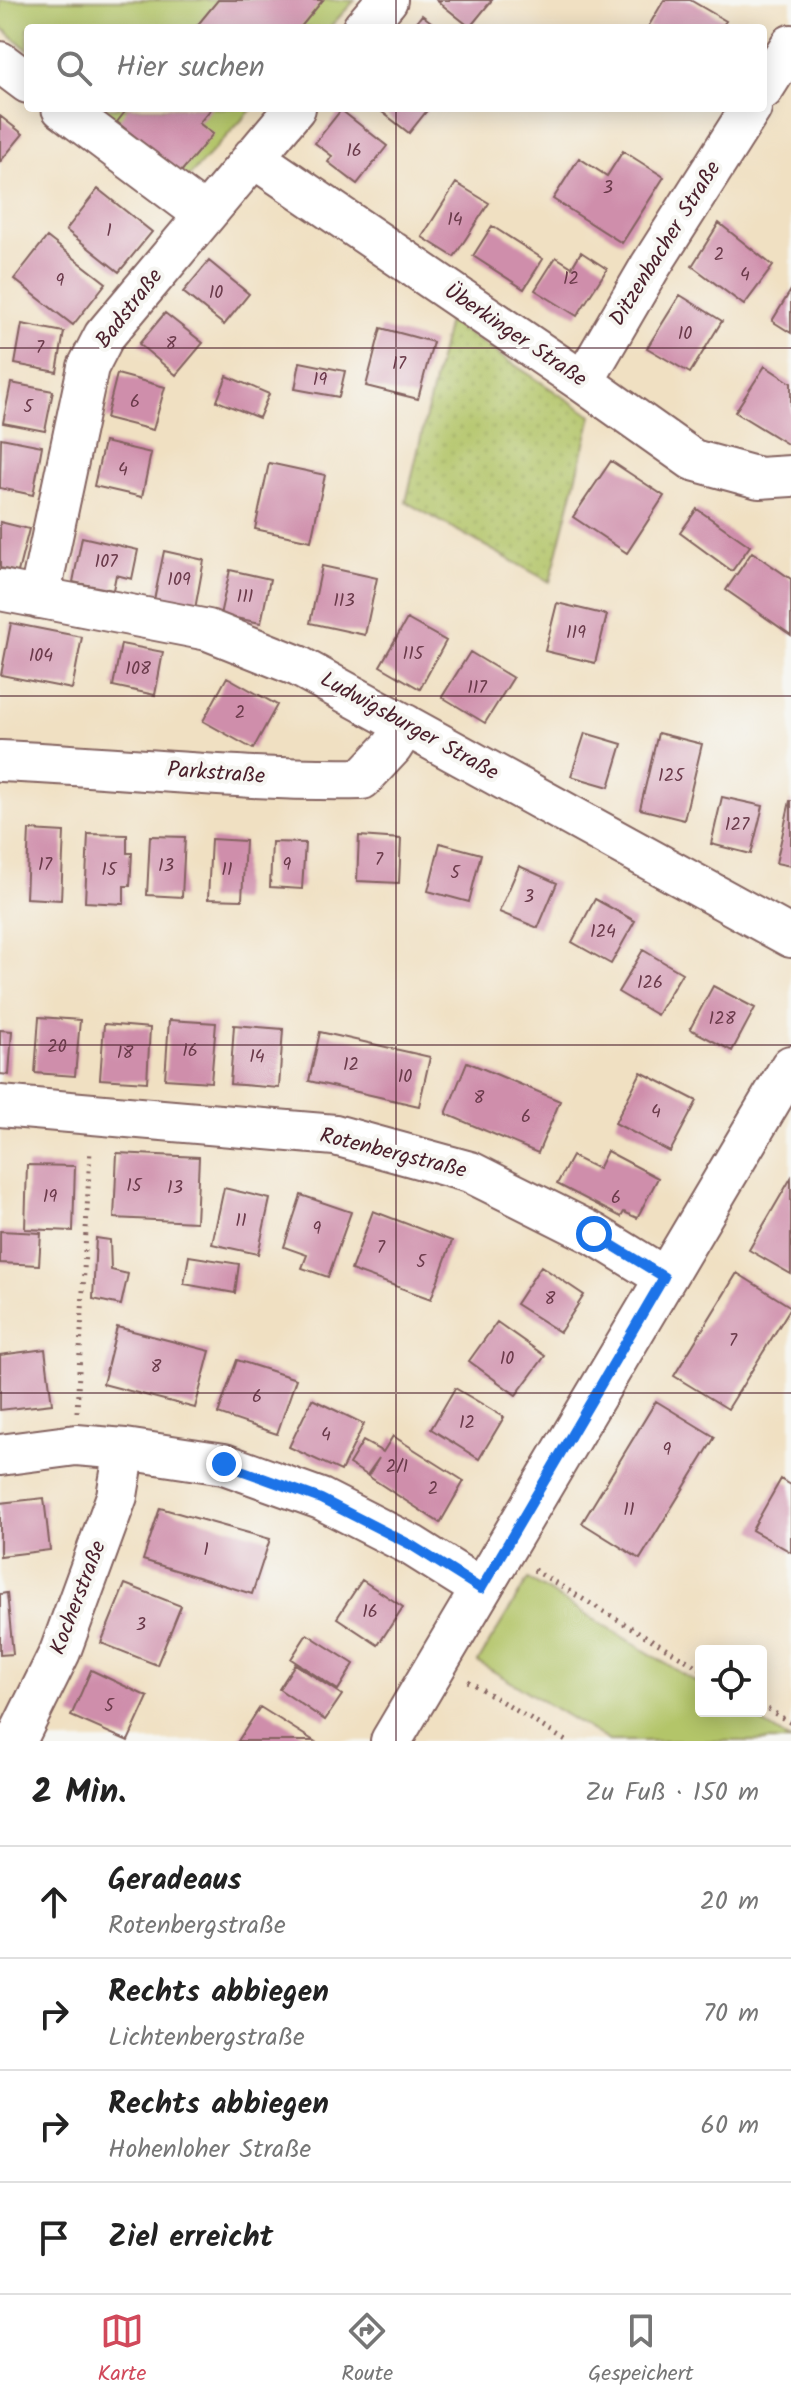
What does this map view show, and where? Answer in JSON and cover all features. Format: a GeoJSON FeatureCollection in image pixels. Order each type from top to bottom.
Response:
{"type":"FeatureCollection","features":[{"type":"Feature","properties":{"kind":"street"},"geometry":{"type":"LineString","coordinates":[[366,24],[387,0]]}},
{"type":"Feature","properties":{"kind":"street"},"geometry":{"type":"LineString","coordinates":[[767,83],[791,45]]}},
{"type":"Feature","properties":{"kind":"street"},"geometry":{"type":"LineString","coordinates":[[0,62],[24,80]]}},
{"type":"Feature","properties":{"kind":"street"},"geometry":{"type":"LineString","coordinates":[[67,112],[205,215]]}},
{"type":"Feature","properties":{"kind":"street","name":"Badstraße"},"geometry":{"type":"LineString","coordinates":[[39,598],[88,367],[104,336],[292,112]]}},
{"type":"Feature","properties":{"kind":"street","name":"Ditzenbacher Straße"},"geometry":{"type":"LineString","coordinates":[[583,382],[650,267],[748,112]]}},
{"type":"Feature","properties":{"kind":"street","name":"Überkinger Straße"},"geometry":{"type":"LineString","coordinates":[[253,157],[693,460],[759,478],[791,476]]}},
{"type":"Feature","properties":{"kind":"street","name":"Ludwigsburger Straße"},"geometry":{"type":"LineString","coordinates":[[0,590],[208,630],[298,666],[791,937]]}},
{"type":"Feature","properties":{"kind":"street","name":"Parkstraße"},"geometry":{"type":"LineString","coordinates":[[0,761],[302,780],[362,779],[392,747],[406,725]]}},
{"type":"Feature","properties":{"kind":"street"},"geometry":{"type":"LineString","coordinates":[[391,1741],[791,1066]]}},
{"type":"Feature","properties":{"kind":"street","name":"Rotenbergstraße"},"geometry":{"type":"LineString","coordinates":[[0,1106],[335,1135],[470,1172],[594,1234],[664,1277]]}},
{"type":"Feature","properties":{"kind":"street"},"geometry":{"type":"LineString","coordinates":[[0,1455],[76,1445],[224,1464],[321,1499],[411,1545],[481,1589]]}},
{"type":"Feature","properties":{"kind":"street","name":"Kocherstraße"},"geometry":{"type":"LineString","coordinates":[[16,1741],[60,1652],[117,1496],[125,1449]]}},
{"type":"Feature","properties":{"kind":"path"},"geometry":{"type":"LineString","coordinates":[[76,1445],[92,1114]]}},
{"type":"Feature","properties":{"kind":"path"},"geometry":{"type":"LineString","coordinates":[[503,1552],[695,1665]]}},
{"type":"Feature","properties":{"kind":"path"},"geometry":{"type":"LineString","coordinates":[[436,1663],[566,1741]]}},
{"type":"Feature","properties":{"kind":"path"},"geometry":{"type":"LineString","coordinates":[[767,1709],[791,1723]]}},
{"type":"Feature","properties":{"kind":"green space"},"geometry":{"type":"Polygon","coordinates":[[[0,0],[355,0],[333,24],[24,24],[24,47],[0,26],[0,0]]]}},
{"type":"Feature","properties":{"kind":"green space"},"geometry":{"type":"Polygon","coordinates":[[[100,112],[249,112],[183,183],[100,112]]]}},
{"type":"Feature","properties":{"kind":"green space"},"geometry":{"type":"Polygon","coordinates":[[[448,321],[592,416],[550,582],[406,502],[448,321]]]}},
{"type":"Feature","properties":{"kind":"green space"},"geometry":{"type":"Polygon","coordinates":[[[528,1579],[695,1681],[695,1717],[753,1717],[791,1741],[609,1741],[478,1662],[528,1579]]]}},
{"type":"Feature","properties":{"kind":"building"},"geometry":{"type":"Polygon","coordinates":[[[218,0],[323,0],[303,24],[198,24],[218,0]]]}},
{"type":"Feature","properties":{"kind":"building"},"geometry":{"type":"Polygon","coordinates":[[[436,0],[492,0],[472,24],[466,24],[436,0]]]}},
{"type":"Feature","properties":{"kind":"building"},"geometry":{"type":"Polygon","coordinates":[[[664,0],[690,0],[726,21],[724,24],[650,24],[664,0]]]}},
{"type":"Feature","properties":{"kind":"building"},"geometry":{"type":"Polygon","coordinates":[[[422,15],[434,24],[415,24],[422,15]]]}},
{"type":"Feature","properties":{"kind":"building"},"geometry":{"type":"Polygon","coordinates":[[[125,112],[209,112],[199,123],[213,134],[180,173],[117,122],[125,112]]]}},
{"type":"Feature","properties":{"kind":"building"},"geometry":{"type":"Polygon","coordinates":[[[339,112],[344,112],[387,146],[357,184],[328,162],[332,156],[315,143],[339,112]]]}},
{"type":"Feature","properties":{"kind":"building"},"geometry":{"type":"Polygon","coordinates":[[[382,112],[426,112],[409,133],[382,112]]]}},
{"type":"Feature","properties":{"kind":"building"},"geometry":{"type":"Polygon","coordinates":[[[0,116],[23,134],[0,162],[0,116]]]}},
{"type":"Feature","properties":{"kind":"building"},"geometry":{"type":"Polygon","coordinates":[[[623,151],[664,177],[622,243],[553,199],[579,158],[607,176],[623,151]]]}},
{"type":"Feature","properties":{"kind":"building"},"geometry":{"type":"Polygon","coordinates":[[[456,183],[489,203],[454,257],[422,237],[456,183]]]}},
{"type":"Feature","properties":{"kind":"building"},"geometry":{"type":"Polygon","coordinates":[[[98,189],[152,232],[119,272],[66,230],[98,189]]]}},
{"type":"Feature","properties":{"kind":"building"},"geometry":{"type":"Polygon","coordinates":[[[719,223],[773,266],[744,305],[692,266],[719,223]]]}},
{"type":"Feature","properties":{"kind":"building"},"geometry":{"type":"Polygon","coordinates":[[[492,226],[543,259],[524,289],[473,256],[492,226]]]}},
{"type":"Feature","properties":{"kind":"building"},"geometry":{"type":"Polygon","coordinates":[[[47,237],[106,283],[73,325],[14,279],[47,237]]]}},
{"type":"Feature","properties":{"kind":"building"},"geometry":{"type":"Polygon","coordinates":[[[581,252],[607,269],[577,316],[535,290],[556,257],[572,267],[581,252]]]}},
{"type":"Feature","properties":{"kind":"building"},"geometry":{"type":"Polygon","coordinates":[[[209,261],[249,294],[224,325],[183,292],[209,261]]]}},
{"type":"Feature","properties":{"kind":"building"},"geometry":{"type":"Polygon","coordinates":[[[791,290],[791,333],[772,321],[791,290]]]}},
{"type":"Feature","properties":{"kind":"building"},"geometry":{"type":"Polygon","coordinates":[[[680,295],[722,321],[690,373],[647,348],[680,295]]]}},
{"type":"Feature","properties":{"kind":"building"},"geometry":{"type":"Polygon","coordinates":[[[165,313],[203,343],[176,375],[139,344],[165,313]]]}},
{"type":"Feature","properties":{"kind":"building"},"geometry":{"type":"Polygon","coordinates":[[[22,324],[64,332],[57,372],[15,364],[22,324]]]}},
{"type":"Feature","properties":{"kind":"building"},"geometry":{"type":"Polygon","coordinates":[[[381,328],[433,342],[418,399],[366,386],[381,328]]]}},
{"type":"Feature","properties":{"kind":"building"},"geometry":{"type":"Polygon","coordinates":[[[300,362],[345,371],[339,397],[295,389],[300,362]]]}},
{"type":"Feature","properties":{"kind":"building"},"geometry":{"type":"Polygon","coordinates":[[[765,366],[791,383],[789,445],[735,412],[765,366]]]}},
{"type":"Feature","properties":{"kind":"building"},"geometry":{"type":"Polygon","coordinates":[[[117,374],[165,387],[153,430],[106,418],[117,374]]]}},
{"type":"Feature","properties":{"kind":"building"},"geometry":{"type":"Polygon","coordinates":[[[227,376],[269,394],[259,418],[217,401],[227,376]]]}},
{"type":"Feature","properties":{"kind":"building"},"geometry":{"type":"Polygon","coordinates":[[[11,383],[53,391],[45,431],[3,423],[11,383]]]}},
{"type":"Feature","properties":{"kind":"building"},"geometry":{"type":"Polygon","coordinates":[[[1,438],[42,446],[33,495],[0,488],[1,438]]]}},
{"type":"Feature","properties":{"kind":"building"},"geometry":{"type":"Polygon","coordinates":[[[104,442],[151,453],[142,497],[94,486],[104,442]]]}},
{"type":"Feature","properties":{"kind":"building"},"geometry":{"type":"Polygon","coordinates":[[[611,461],[664,496],[627,553],[573,517],[611,461]]]}},
{"type":"Feature","properties":{"kind":"building"},"geometry":{"type":"Polygon","coordinates":[[[269,463],[325,475],[311,541],[255,529],[269,463]]]}},
{"type":"Feature","properties":{"kind":"building"},"geometry":{"type":"Polygon","coordinates":[[[697,509],[750,546],[732,571],[680,533],[697,509]]]}},
{"type":"Feature","properties":{"kind":"building"},"geometry":{"type":"Polygon","coordinates":[[[0,522],[29,529],[18,572],[0,568],[0,522]]]}},
{"type":"Feature","properties":{"kind":"building"},"geometry":{"type":"Polygon","coordinates":[[[82,537],[138,550],[132,579],[116,575],[113,590],[73,582],[82,537]]]}},
{"type":"Feature","properties":{"kind":"building"},"geometry":{"type":"Polygon","coordinates":[[[164,551],[204,560],[195,609],[154,600],[164,551]]]}},
{"type":"Feature","properties":{"kind":"building"},"geometry":{"type":"Polygon","coordinates":[[[752,552],[791,579],[791,635],[726,590],[752,552]]]}},
{"type":"Feature","properties":{"kind":"building"},"geometry":{"type":"Polygon","coordinates":[[[322,566],[377,578],[365,635],[310,623],[322,566]]]}},
{"type":"Feature","properties":{"kind":"building"},"geometry":{"type":"Polygon","coordinates":[[[230,570],[270,579],[261,623],[220,615],[230,570]]]}},
{"type":"Feature","properties":{"kind":"building"},"geometry":{"type":"Polygon","coordinates":[[[557,603],[607,615],[595,663],[545,651],[557,603]]]}},
{"type":"Feature","properties":{"kind":"building"},"geometry":{"type":"Polygon","coordinates":[[[407,619],[446,641],[420,689],[380,666],[407,619]]]}},
{"type":"Feature","properties":{"kind":"building"},"geometry":{"type":"Polygon","coordinates":[[[11,623],[82,637],[72,689],[1,675],[11,623]]]}},
{"type":"Feature","properties":{"kind":"building"},"geometry":{"type":"Polygon","coordinates":[[[121,644],[163,652],[155,695],[113,686],[121,644]]]}},
{"type":"Feature","properties":{"kind":"building"},"geometry":{"type":"Polygon","coordinates":[[[470,652],[513,678],[485,723],[442,697],[470,652]]]}},
{"type":"Feature","properties":{"kind":"building"},"geometry":{"type":"Polygon","coordinates":[[[227,677],[277,705],[253,749],[203,721],[227,677]]]}},
{"type":"Feature","properties":{"kind":"building"},"geometry":{"type":"Polygon","coordinates":[[[585,733],[622,744],[609,787],[571,776],[585,733]]]}},
{"type":"Feature","properties":{"kind":"building"},"geometry":{"type":"Polygon","coordinates":[[[658,733],[702,744],[684,820],[640,809],[658,733]]]}},
{"type":"Feature","properties":{"kind":"building"},"geometry":{"type":"Polygon","coordinates":[[[722,797],[763,806],[751,854],[711,844],[722,797]]]}},
{"type":"Feature","properties":{"kind":"building"},"geometry":{"type":"Polygon","coordinates":[[[791,801],[791,866],[776,863],[791,801]]]}},
{"type":"Feature","properties":{"kind":"building"},"geometry":{"type":"Polygon","coordinates":[[[29,830],[64,832],[61,900],[26,898],[29,830]]]}},
{"type":"Feature","properties":{"kind":"building"},"geometry":{"type":"Polygon","coordinates":[[[88,834],[127,835],[127,853],[132,853],[130,886],[124,886],[124,904],[85,902],[88,834]]]}},
{"type":"Feature","properties":{"kind":"building"},"geometry":{"type":"Polygon","coordinates":[[[150,836],[185,837],[182,897],[147,895],[150,836]]]}},
{"type":"Feature","properties":{"kind":"building"},"geometry":{"type":"Polygon","coordinates":[[[359,836],[401,839],[399,883],[357,881],[359,836]]]}},
{"type":"Feature","properties":{"kind":"building"},"geometry":{"type":"Polygon","coordinates":[[[211,839],[245,841],[242,900],[208,899],[211,839]]]}},
{"type":"Feature","properties":{"kind":"building"},"geometry":{"type":"Polygon","coordinates":[[[272,842],[305,843],[302,889],[270,887],[272,842]]]}},
{"type":"Feature","properties":{"kind":"building"},"geometry":{"type":"Polygon","coordinates":[[[440,843],[481,854],[469,902],[428,891],[440,843]]]}},
{"type":"Feature","properties":{"kind":"building"},"geometry":{"type":"Polygon","coordinates":[[[519,866],[557,883],[538,928],[499,912],[519,866]]]}},
{"type":"Feature","properties":{"kind":"building"},"geometry":{"type":"Polygon","coordinates":[[[595,899],[635,921],[611,964],[572,942],[595,899]]]}},
{"type":"Feature","properties":{"kind":"building"},"geometry":{"type":"Polygon","coordinates":[[[643,950],[682,973],[657,1015],[618,992],[643,950]]]}},
{"type":"Feature","properties":{"kind":"building"},"geometry":{"type":"Polygon","coordinates":[[[713,986],[755,1008],[732,1051],[690,1029],[713,986]]]}},
{"type":"Feature","properties":{"kind":"building"},"geometry":{"type":"Polygon","coordinates":[[[39,1017],[80,1020],[75,1076],[35,1073],[39,1017]]]}},
{"type":"Feature","properties":{"kind":"building"},"geometry":{"type":"Polygon","coordinates":[[[169,1020],[216,1023],[211,1082],[165,1079],[169,1020]]]}},
{"type":"Feature","properties":{"kind":"building"},"geometry":{"type":"Polygon","coordinates":[[[104,1024],[150,1028],[147,1082],[100,1079],[104,1024]]]}},
{"type":"Feature","properties":{"kind":"building"},"geometry":{"type":"Polygon","coordinates":[[[234,1025],[283,1029],[279,1088],[230,1084],[234,1025]]]}},
{"type":"Feature","properties":{"kind":"building"},"geometry":{"type":"Polygon","coordinates":[[[0,1030],[12,1031],[9,1075],[0,1074],[0,1030]]]}},
{"type":"Feature","properties":{"kind":"building"},"geometry":{"type":"Polygon","coordinates":[[[320,1032],[430,1057],[419,1106],[309,1081],[320,1032]]]}},
{"type":"Feature","properties":{"kind":"building"},"geometry":{"type":"Polygon","coordinates":[[[467,1062],[560,1101],[538,1153],[446,1114],[467,1062]]]}},
{"type":"Feature","properties":{"kind":"building"},"geometry":{"type":"Polygon","coordinates":[[[641,1072],[697,1101],[670,1152],[615,1123],[641,1072]]]}},
{"type":"Feature","properties":{"kind":"building"},"geometry":{"type":"Polygon","coordinates":[[[607,1151],[658,1178],[637,1218],[624,1212],[621,1217],[557,1184],[572,1156],[598,1169],[607,1151]]]}},
{"type":"Feature","properties":{"kind":"building"},"geometry":{"type":"Polygon","coordinates":[[[117,1153],[199,1157],[196,1222],[114,1218],[117,1153]]]}},
{"type":"Feature","properties":{"kind":"building"},"geometry":{"type":"Polygon","coordinates":[[[27,1165],[75,1166],[73,1231],[25,1229],[27,1165]]]}},
{"type":"Feature","properties":{"kind":"building"},"geometry":{"type":"Polygon","coordinates":[[[791,1178],[791,1274],[749,1250],[791,1178]]]}},
{"type":"Feature","properties":{"kind":"building"},"geometry":{"type":"Polygon","coordinates":[[[224,1188],[270,1199],[258,1254],[212,1244],[224,1188]]]}},
{"type":"Feature","properties":{"kind":"building"},"geometry":{"type":"Polygon","coordinates":[[[301,1195],[351,1212],[328,1277],[302,1268],[307,1255],[284,1247],[301,1195]]]}},
{"type":"Feature","properties":{"kind":"building"},"geometry":{"type":"Polygon","coordinates":[[[373,1211],[452,1241],[431,1299],[351,1270],[373,1211]]]}},
{"type":"Feature","properties":{"kind":"building"},"geometry":{"type":"Polygon","coordinates":[[[0,1231],[41,1233],[39,1265],[0,1263],[0,1231]]]}},
{"type":"Feature","properties":{"kind":"building"},"geometry":{"type":"Polygon","coordinates":[[[96,1238],[110,1240],[111,1270],[128,1274],[121,1305],[93,1299],[96,1238]]]}},
{"type":"Feature","properties":{"kind":"building"},"geometry":{"type":"Polygon","coordinates":[[[189,1256],[239,1264],[235,1293],[184,1284],[189,1256]]]}},
{"type":"Feature","properties":{"kind":"building"},"geometry":{"type":"Polygon","coordinates":[[[541,1266],[584,1295],[560,1332],[516,1304],[541,1266]]]}},
{"type":"Feature","properties":{"kind":"building"},"geometry":{"type":"Polygon","coordinates":[[[737,1273],[791,1307],[728,1409],[674,1376],[737,1273]]]}},
{"type":"Feature","properties":{"kind":"building"},"geometry":{"type":"Polygon","coordinates":[[[497,1322],[545,1356],[516,1395],[469,1361],[497,1322]]]}},
{"type":"Feature","properties":{"kind":"building"},"geometry":{"type":"Polygon","coordinates":[[[117,1327],[210,1351],[195,1408],[103,1384],[117,1327]]]}},
{"type":"Feature","properties":{"kind":"building"},"geometry":{"type":"Polygon","coordinates":[[[45,1349],[52,1404],[0,1410],[0,1355],[45,1349]]]}},
{"type":"Feature","properties":{"kind":"building"},"geometry":{"type":"Polygon","coordinates":[[[237,1360],[296,1379],[277,1434],[218,1414],[237,1360]]]}},
{"type":"Feature","properties":{"kind":"building"},"geometry":{"type":"Polygon","coordinates":[[[455,1388],[504,1417],[479,1459],[431,1429],[455,1388]]]}},
{"type":"Feature","properties":{"kind":"building"},"geometry":{"type":"Polygon","coordinates":[[[312,1399],[364,1424],[341,1471],[289,1447],[312,1399]]]}},
{"type":"Feature","properties":{"kind":"building"},"geometry":{"type":"Polygon","coordinates":[[[656,1401],[715,1437],[640,1559],[582,1523],[656,1401]]]}},
{"type":"Feature","properties":{"kind":"building"},"geometry":{"type":"Polygon","coordinates":[[[393,1436],[464,1481],[440,1523],[368,1476],[379,1458],[367,1475],[349,1464],[363,1441],[383,1452],[393,1436]]]}},
{"type":"Feature","properties":{"kind":"building"},"geometry":{"type":"Polygon","coordinates":[[[781,1479],[791,1485],[791,1552],[752,1530],[781,1479]]]}},
{"type":"Feature","properties":{"kind":"building"},"geometry":{"type":"Polygon","coordinates":[[[44,1498],[50,1550],[0,1556],[0,1503],[44,1498]]]}},
{"type":"Feature","properties":{"kind":"building"},"geometry":{"type":"Polygon","coordinates":[[[160,1508],[270,1539],[252,1594],[143,1560],[160,1508]]]}},
{"type":"Feature","properties":{"kind":"building"},"geometry":{"type":"Polygon","coordinates":[[[362,1580],[403,1607],[378,1645],[337,1618],[362,1580]]]}},
{"type":"Feature","properties":{"kind":"building"},"geometry":{"type":"Polygon","coordinates":[[[125,1584],[181,1606],[157,1665],[101,1643],[125,1584]]]}},
{"type":"Feature","properties":{"kind":"building"},"geometry":{"type":"Polygon","coordinates":[[[7,1593],[13,1654],[0,1655],[0,1594],[7,1593]]]}},
{"type":"Feature","properties":{"kind":"building"},"geometry":{"type":"Polygon","coordinates":[[[307,1634],[354,1664],[338,1690],[291,1659],[307,1634]]]}},
{"type":"Feature","properties":{"kind":"building"},"geometry":{"type":"Polygon","coordinates":[[[295,1664],[342,1695],[325,1720],[279,1689],[295,1664]]]}},
{"type":"Feature","properties":{"kind":"building"},"geometry":{"type":"Polygon","coordinates":[[[91,1670],[148,1697],[128,1741],[71,1716],[91,1670]]]}},
{"type":"Feature","properties":{"kind":"building"},"geometry":{"type":"Polygon","coordinates":[[[260,1707],[314,1741],[238,1741],[260,1707]]]}},
{"type":"Feature","properties":{"kind":"route"},"geometry":{"type":"LineString","coordinates":[[224,1464],[321,1499],[411,1545],[481,1589],[664,1277],[594,1234]]}}]}
